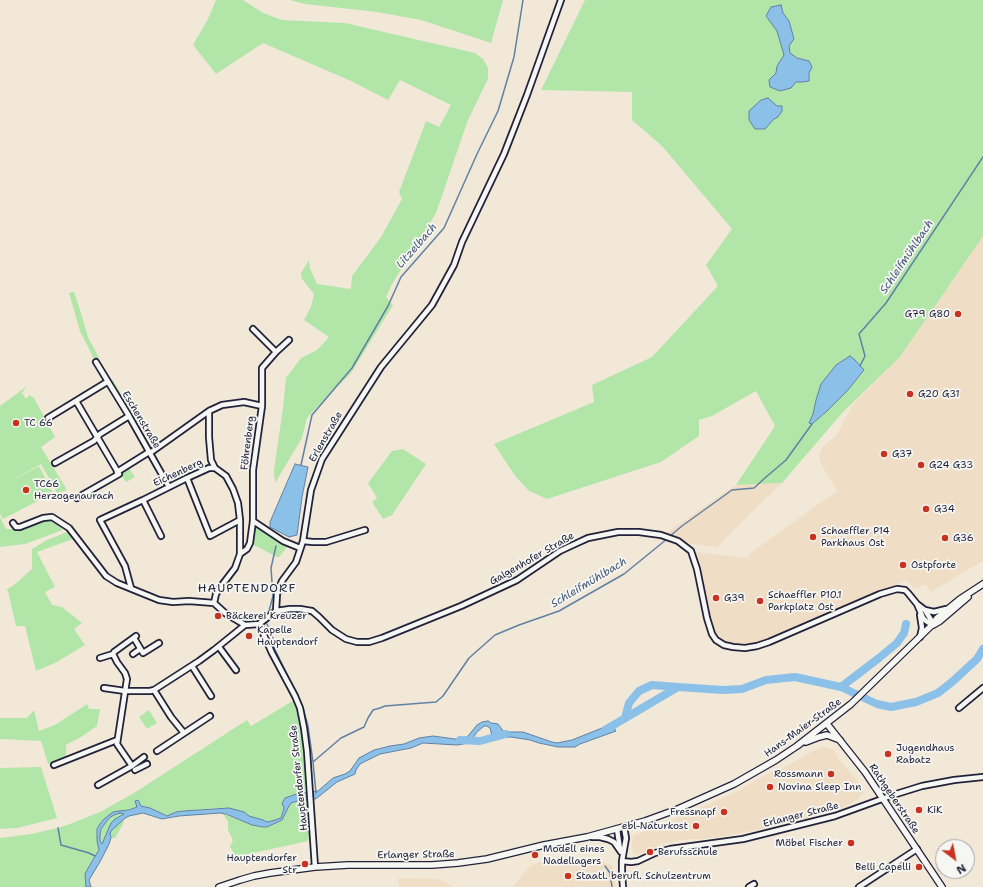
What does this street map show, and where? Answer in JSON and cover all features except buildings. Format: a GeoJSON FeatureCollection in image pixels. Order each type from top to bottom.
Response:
{"type":"FeatureCollection","features":[{"type":"Feature","properties":{"kind":"street","name":"Erlenstraße"},"geometry":{"type":"LineString","coordinates":[[276,611],[277,594],[282,581],[296,562],[303,541],[311,490],[322,459],[381,367],[432,305],[454,265],[462,242],[504,154],[562,0]]}},
{"type":"Feature","properties":{"kind":"street"},"geometry":{"type":"LineString","coordinates":[[253,329],[276,352]]}},
{"type":"Feature","properties":{"kind":"street","name":"Föhrenberg"},"geometry":{"type":"LineString","coordinates":[[240,554],[247,550],[250,543],[253,521],[253,470],[262,406],[262,368],[289,340]]}},
{"type":"Feature","properties":{"kind":"street","name":"Eschenstraße"},"geometry":{"type":"LineString","coordinates":[[96,362],[129,416],[169,487]]}},
{"type":"Feature","properties":{"kind":"street"},"geometry":{"type":"LineString","coordinates":[[48,418],[107,382]]}},
{"type":"Feature","properties":{"kind":"street"},"geometry":{"type":"LineString","coordinates":[[76,401],[119,474],[77,498]]}},
{"type":"Feature","properties":{"kind":"street"},"geometry":{"type":"LineString","coordinates":[[117,472],[150,452],[209,411],[222,405],[244,402],[262,406]]}},
{"type":"Feature","properties":{"kind":"street"},"geometry":{"type":"LineString","coordinates":[[209,411],[211,460],[215,468]]}},
{"type":"Feature","properties":{"kind":"street"},"geometry":{"type":"LineString","coordinates":[[55,463],[94,441],[100,434],[129,416]]}},
{"type":"Feature","properties":{"kind":"street","name":"Eichenberg"},"geometry":{"type":"LineString","coordinates":[[131,588],[125,566],[100,520],[209,468],[215,468],[226,476],[233,489],[238,504],[240,520],[240,554],[235,568],[216,594],[214,603]]}},
{"type":"Feature","properties":{"kind":"street"},"geometry":{"type":"LineString","coordinates":[[187,478],[210,536],[240,520]]}},
{"type":"Feature","properties":{"kind":"street"},"geometry":{"type":"LineString","coordinates":[[143,500],[161,536]]}},
{"type":"Feature","properties":{"kind":"street"},"geometry":{"type":"LineString","coordinates":[[13,523],[16,527],[20,527],[43,518],[52,517],[69,528],[106,576],[118,583],[159,600],[214,603],[225,613],[244,625],[259,624],[276,611]]}},
{"type":"Feature","properties":{"kind":"street"},"geometry":{"type":"LineString","coordinates":[[253,521],[283,541],[300,548]]}},
{"type":"Feature","properties":{"kind":"street"},"geometry":{"type":"LineString","coordinates":[[303,541],[326,542],[364,530]]}},
{"type":"Feature","properties":{"kind":"street","name":"Galgenhofer Straße"},"geometry":{"type":"LineString","coordinates":[[276,611],[300,608],[312,611],[332,630],[346,639],[357,642],[369,642],[461,606],[517,580],[560,552],[588,538],[618,532],[639,532],[672,538],[691,551],[697,569],[709,626],[716,640],[724,645],[745,648],[757,646],[897,589],[905,590],[912,596],[922,611],[924,620],[932,625]]}},
{"type":"Feature","properties":{"kind":"street","name":"Hans-Maier-Straße"},"geometry":{"type":"LineString","coordinates":[[617,829],[678,809],[734,784],[797,746],[851,704],[932,625],[937,618],[960,599],[983,584]]}},
{"type":"Feature","properties":{"kind":"street","name":"Hans-Maier-Straße"},"geometry":{"type":"LineString","coordinates":[[932,625],[940,622],[972,592]]}},
{"type":"Feature","properties":{"kind":"street"},"geometry":{"type":"LineString","coordinates":[[922,611],[934,612],[948,609]]}},
{"type":"Feature","properties":{"kind":"street","name":"Galgenhofer Straße"},"geometry":{"type":"LineString","coordinates":[[920,637],[922,628],[922,611]]}},
{"type":"Feature","properties":{"kind":"street","name":"Hauptendorfer Straße"},"geometry":{"type":"LineString","coordinates":[[259,624],[300,708],[307,743],[315,868]]}},
{"type":"Feature","properties":{"kind":"street"},"geometry":{"type":"LineString","coordinates":[[104,688],[125,691],[154,690],[219,647],[244,625]]}},
{"type":"Feature","properties":{"kind":"street"},"geometry":{"type":"LineString","coordinates":[[100,658],[113,654],[135,637],[143,653],[159,643]]}},
{"type":"Feature","properties":{"kind":"street"},"geometry":{"type":"LineString","coordinates":[[219,647],[236,670]]}},
{"type":"Feature","properties":{"kind":"street"},"geometry":{"type":"LineString","coordinates":[[133,654],[140,649]]}},
{"type":"Feature","properties":{"kind":"street"},"geometry":{"type":"LineString","coordinates":[[113,654],[127,679],[117,744],[132,766]]}},
{"type":"Feature","properties":{"kind":"street"},"geometry":{"type":"LineString","coordinates":[[192,666],[211,696]]}},
{"type":"Feature","properties":{"kind":"street"},"geometry":{"type":"LineString","coordinates":[[959,708],[983,688]]}},
{"type":"Feature","properties":{"kind":"street"},"geometry":{"type":"LineString","coordinates":[[154,690],[171,717],[184,733]]}},
{"type":"Feature","properties":{"kind":"street"},"geometry":{"type":"LineString","coordinates":[[157,751],[210,716]]}},
{"type":"Feature","properties":{"kind":"street","name":"Rathgeberstraße"},"geometry":{"type":"LineString","coordinates":[[827,724],[866,772],[942,887]]}},
{"type":"Feature","properties":{"kind":"street"},"geometry":{"type":"LineString","coordinates":[[797,746],[827,735],[840,740]]}},
{"type":"Feature","properties":{"kind":"street"},"geometry":{"type":"LineString","coordinates":[[54,765],[117,740]]}},
{"type":"Feature","properties":{"kind":"street"},"geometry":{"type":"LineString","coordinates":[[98,785],[132,766],[144,757]]}},
{"type":"Feature","properties":{"kind":"street"},"geometry":{"type":"LineString","coordinates":[[135,770],[147,764]]}},
{"type":"Feature","properties":{"kind":"street","name":"Erlanger Straße"},"geometry":{"type":"LineString","coordinates":[[622,861],[638,861],[655,853],[670,849],[744,839],[835,816],[883,798],[922,786],[954,780],[983,777]]}},
{"type":"Feature","properties":{"kind":"street"},"geometry":{"type":"LineString","coordinates":[[622,861],[626,838],[624,827]]}},
{"type":"Feature","properties":{"kind":"street"},"geometry":{"type":"LineString","coordinates":[[617,829],[622,861],[623,887]]}},
{"type":"Feature","properties":{"kind":"street","name":"Erlanger Straße"},"geometry":{"type":"LineString","coordinates":[[219,887],[264,874],[315,868],[348,865],[432,866],[487,859],[544,844],[587,837],[617,829]]}},
{"type":"Feature","properties":{"kind":"street","name":"Erlanger Straße"},"geometry":{"type":"LineString","coordinates":[[587,837],[600,837],[608,839],[614,842],[621,852]]}},
{"type":"Feature","properties":{"kind":"street"},"geometry":{"type":"LineString","coordinates":[[859,887],[917,849]]}},
{"type":"Feature","properties":{"kind":"shaded area"},"geometry":{"type":"Polygon","coordinates":[[[983,236],[983,561],[931,592],[926,584],[913,588],[907,580],[767,640],[750,643],[728,643],[714,631],[696,552],[748,558],[749,554],[837,491],[820,462],[819,457],[822,448],[837,434],[853,404],[900,357],[983,236]]]}},
{"type":"Feature","properties":{"kind":"shaded area"},"geometry":{"type":"Polygon","coordinates":[[[782,483],[717,547],[656,540],[736,485],[782,483]]]}},
{"type":"Feature","properties":{"kind":"shaded area"},"geometry":{"type":"Polygon","coordinates":[[[822,746],[834,750],[837,757],[860,784],[864,793],[857,800],[831,812],[782,825],[719,837],[680,840],[666,843],[636,855],[633,853],[633,836],[733,793],[761,777],[783,768],[822,746]]]}},
{"type":"Feature","properties":{"kind":"shaded area","name":"Staatl. berufl. Schulzentrum"},"geometry":{"type":"Polygon","coordinates":[[[591,859],[605,862],[613,866],[616,887],[513,887],[530,866],[539,862],[591,859]]]}},
{"type":"Feature","properties":{"kind":"shaded area"},"geometry":{"type":"Polygon","coordinates":[[[398,878],[438,879],[454,887],[399,887],[398,878]]]}},
{"type":"Feature","properties":{"kind":"green space"},"geometry":{"type":"Polygon","coordinates":[[[216,0],[243,0],[263,13],[282,20],[345,23],[475,53],[483,59],[488,68],[488,79],[468,120],[436,213],[392,284],[386,297],[393,305],[351,373],[307,418],[302,438],[275,483],[274,470],[286,378],[301,358],[317,350],[329,337],[304,320],[311,307],[314,294],[302,279],[301,273],[309,260],[310,268],[317,284],[351,289],[352,276],[381,237],[402,199],[399,192],[426,121],[439,127],[451,105],[400,80],[388,100],[351,81],[263,43],[216,74],[193,45],[208,19],[216,0]]]}},
{"type":"Feature","properties":{"kind":"green space"},"geometry":{"type":"Polygon","coordinates":[[[290,0],[503,0],[491,43],[421,20],[377,12],[305,4],[290,0]]]}},
{"type":"Feature","properties":{"kind":"green space"},"geometry":{"type":"Polygon","coordinates":[[[585,0],[983,0],[983,236],[900,357],[843,412],[782,483],[736,485],[775,426],[756,391],[712,416],[699,420],[699,436],[661,462],[547,499],[529,491],[516,477],[494,444],[594,402],[592,385],[652,357],[718,286],[706,265],[732,229],[662,146],[632,120],[632,92],[541,90],[585,0]],[[855,360],[821,384],[810,423],[812,424],[827,411],[864,371],[855,360]]]}},
{"type":"Feature","properties":{"kind":"green space"},"geometry":{"type":"Polygon","coordinates":[[[74,292],[88,337],[99,358],[95,361],[80,331],[69,293],[74,292]]]}},
{"type":"Feature","properties":{"kind":"green space"},"geometry":{"type":"Polygon","coordinates":[[[112,379],[133,414],[136,416],[132,418],[110,381],[112,379]]]}},
{"type":"Feature","properties":{"kind":"green space"},"geometry":{"type":"Polygon","coordinates":[[[27,386],[22,393],[26,399],[29,395],[34,398],[55,437],[41,447],[67,490],[57,493],[41,464],[0,487],[0,406],[27,386]]]}},
{"type":"Feature","properties":{"kind":"green space"},"geometry":{"type":"Polygon","coordinates":[[[403,449],[426,464],[392,515],[383,519],[372,502],[377,498],[368,483],[392,451],[403,449]]]}},
{"type":"Feature","properties":{"kind":"green space","name":"TC66 Herzogenaurach"},"geometry":{"type":"Polygon","coordinates":[[[39,466],[53,493],[3,519],[0,514],[0,487],[39,466]]]}},
{"type":"Feature","properties":{"kind":"green space"},"geometry":{"type":"Polygon","coordinates":[[[128,467],[135,477],[126,482],[119,472],[128,467]]]}},
{"type":"Feature","properties":{"kind":"green space"},"geometry":{"type":"Polygon","coordinates":[[[0,517],[6,529],[15,529],[46,519],[55,522],[63,530],[25,544],[0,547],[0,517]]]}},
{"type":"Feature","properties":{"kind":"green space"},"geometry":{"type":"Polygon","coordinates":[[[253,521],[288,546],[279,557],[250,543],[253,521]]]}},
{"type":"Feature","properties":{"kind":"green space"},"geometry":{"type":"Polygon","coordinates":[[[67,532],[73,539],[37,552],[55,587],[45,592],[52,605],[62,607],[82,623],[74,629],[85,645],[57,662],[36,671],[25,626],[16,626],[8,591],[6,590],[32,569],[32,549],[47,540],[67,532]]]}},
{"type":"Feature","properties":{"kind":"green space"},"geometry":{"type":"Polygon","coordinates":[[[293,701],[301,721],[304,744],[306,778],[305,794],[297,794],[285,798],[281,818],[267,822],[249,816],[244,812],[215,808],[176,812],[167,816],[150,808],[140,806],[138,800],[137,807],[119,811],[104,819],[97,841],[99,850],[85,874],[86,887],[0,887],[0,838],[31,834],[58,828],[102,811],[134,793],[247,720],[251,726],[293,701]]]}},
{"type":"Feature","properties":{"kind":"green space"},"geometry":{"type":"Polygon","coordinates":[[[87,704],[89,709],[100,709],[97,726],[66,745],[66,757],[48,764],[41,741],[0,739],[0,718],[27,718],[34,710],[39,731],[55,725],[87,704]]]}},
{"type":"Feature","properties":{"kind":"green space"},"geometry":{"type":"Polygon","coordinates":[[[149,710],[157,723],[147,729],[139,717],[149,710]]]}},
{"type":"Feature","properties":{"kind":"green space"},"geometry":{"type":"Polygon","coordinates":[[[41,767],[57,818],[17,828],[0,829],[0,768],[41,767]]]}},
{"type":"Feature","properties":{"kind":"green space"},"geometry":{"type":"Polygon","coordinates":[[[303,799],[306,800],[308,804],[308,812],[310,817],[311,829],[308,841],[235,857],[230,846],[233,840],[228,830],[228,822],[223,814],[259,826],[267,827],[282,820],[291,802],[303,799]]]}},
{"type":"Feature","properties":{"kind":"green space"},"geometry":{"type":"Polygon","coordinates":[[[120,813],[125,813],[111,823],[102,844],[100,841],[101,829],[109,818],[120,813]]]}},
{"type":"Feature","properties":{"kind":"green space"},"geometry":{"type":"Polygon","coordinates":[[[124,819],[123,824],[115,838],[111,838],[111,831],[124,819]]]}},
{"type":"Feature","properties":{"kind":"water"},"geometry":{"type":"Polygon","coordinates":[[[781,5],[783,13],[789,21],[794,39],[789,46],[790,53],[797,58],[809,61],[812,67],[809,73],[809,81],[796,82],[791,88],[780,91],[770,87],[769,80],[776,73],[777,66],[784,55],[777,31],[766,16],[771,7],[781,5]]]}},
{"type":"Feature","properties":{"kind":"water"},"geometry":{"type":"Polygon","coordinates":[[[768,98],[777,106],[782,106],[782,111],[778,117],[774,119],[765,129],[755,129],[749,120],[749,111],[761,100],[768,98]]]}},
{"type":"Feature","properties":{"kind":"water"},"geometry":{"type":"Polygon","coordinates":[[[850,356],[864,370],[848,390],[827,411],[812,424],[809,423],[821,384],[836,365],[850,356]]]}},
{"type":"Feature","properties":{"kind":"water"},"geometry":{"type":"Polygon","coordinates":[[[295,464],[308,467],[297,535],[289,537],[270,527],[270,522],[295,464]]]}},
{"type":"Feature","properties":{"kind":"water"},"geometry":{"type":"Polygon","coordinates":[[[488,721],[498,724],[504,732],[523,732],[557,743],[572,740],[612,724],[616,731],[575,747],[558,747],[511,737],[498,738],[492,736],[490,728],[484,726],[477,732],[469,743],[457,745],[423,743],[411,748],[380,754],[360,764],[355,774],[337,782],[317,798],[306,800],[303,799],[291,803],[282,820],[267,827],[252,825],[220,813],[179,816],[162,819],[143,813],[129,816],[111,831],[109,844],[89,880],[91,887],[86,887],[85,874],[99,850],[97,829],[104,819],[113,812],[129,810],[137,807],[135,801],[138,800],[141,806],[150,808],[167,816],[176,812],[229,808],[244,812],[249,816],[267,822],[272,821],[281,818],[284,808],[282,803],[285,798],[297,794],[318,791],[333,778],[350,771],[359,758],[374,750],[404,744],[419,738],[433,736],[463,740],[477,725],[488,721]],[[120,813],[109,818],[101,829],[100,841],[102,844],[111,823],[124,814],[120,813]]]}},
{"type":"Feature","properties":{"kind":"waterway","name":"Litzelbach"},"geometry":{"type":"LineString","coordinates":[[301,465],[312,415],[352,368],[388,306],[401,277],[444,228],[498,111],[514,57],[523,0]]}},
{"type":"Feature","properties":{"kind":"waterway","name":"Schleifmühlbach"},"geometry":{"type":"LineString","coordinates":[[860,366],[865,356],[859,334],[886,303],[983,157]]}},
{"type":"Feature","properties":{"kind":"waterway","name":"Schleifmühlbach"},"geometry":{"type":"LineString","coordinates":[[670,536],[732,490],[754,488],[786,460],[812,424]]}},
{"type":"Feature","properties":{"kind":"waterway","name":"Schleifmühlbach"},"geometry":{"type":"LineString","coordinates":[[316,793],[313,762],[341,738],[364,727],[373,710],[385,706],[436,702],[443,696],[469,658],[495,635],[559,611],[624,574],[667,539]]}},
{"type":"Feature","properties":{"kind":"waterway","name":"Litzelbach"},"geometry":{"type":"LineString","coordinates":[[268,613],[273,596],[271,568],[276,546]]}},
{"type":"Feature","properties":{"kind":"waterway","name":"Litzelbach"},"geometry":{"type":"LineString","coordinates":[[267,624],[273,638],[272,643],[301,703]]}},
{"type":"Feature","properties":{"kind":"waterway"},"geometry":{"type":"LineString","coordinates":[[841,687],[897,643],[904,633],[906,624]]}},
{"type":"Feature","properties":{"kind":"waterway"},"geometry":{"type":"LineString","coordinates":[[605,730],[678,687],[723,690],[742,689],[766,680],[795,677],[841,687],[877,704],[891,707],[916,702],[938,693],[952,682],[977,659],[983,649]]}},
{"type":"Feature","properties":{"kind":"waterway"},"geometry":{"type":"LineString","coordinates":[[625,718],[629,703],[639,691],[652,685],[678,687]]}},
{"type":"Feature","properties":{"kind":"waterway","name":"Litzelbach"},"geometry":{"type":"LineString","coordinates":[[303,708],[308,726],[313,762]]}},
{"type":"Feature","properties":{"kind":"waterway"},"geometry":{"type":"LineString","coordinates":[[460,740],[480,741],[506,734]]}},
{"type":"Feature","properties":{"kind":"waterway"},"geometry":{"type":"LineString","coordinates":[[58,828],[61,845],[95,856]]}},
{"type":"Feature","properties":{"kind":"waterway"},"geometry":{"type":"LineString","coordinates":[[605,866],[610,873],[612,887]]}},
{"type":"Feature","properties":{"kind":"place","name":"G79 G80"},"geometry":{"type":"Point","coordinates":[958,314]}},
{"type":"Feature","properties":{"kind":"place","name":"G20 G31"},"geometry":{"type":"Point","coordinates":[910,394]}},
{"type":"Feature","properties":{"kind":"place","name":"TC 66"},"geometry":{"type":"Point","coordinates":[16,423]}},
{"type":"Feature","properties":{"kind":"place","name":"G37"},"geometry":{"type":"Point","coordinates":[884,454]}},
{"type":"Feature","properties":{"kind":"place","name":"G24 G33"},"geometry":{"type":"Point","coordinates":[921,465]}},
{"type":"Feature","properties":{"kind":"place","name":"TC66 Herzogenaurach"},"geometry":{"type":"Point","coordinates":[26,490]}},
{"type":"Feature","properties":{"kind":"place","name":"G34"},"geometry":{"type":"Point","coordinates":[926,509]}},
{"type":"Feature","properties":{"kind":"place","name":"Schaeffler P14 Parkhaus Ost"},"geometry":{"type":"Point","coordinates":[813,537]}},
{"type":"Feature","properties":{"kind":"place","name":"G36"},"geometry":{"type":"Point","coordinates":[945,538]}},
{"type":"Feature","properties":{"kind":"place","name":"Ostpforte"},"geometry":{"type":"Point","coordinates":[903,565]}},
{"type":"Feature","properties":{"kind":"place","name":"G39"},"geometry":{"type":"Point","coordinates":[716,598]}},
{"type":"Feature","properties":{"kind":"place","name":"Schaeffler P10.1 Parkplatz Ost"},"geometry":{"type":"Point","coordinates":[760,601]}},
{"type":"Feature","properties":{"kind":"place","name":"Bäckerei Kreuzer"},"geometry":{"type":"Point","coordinates":[218,616]}},
{"type":"Feature","properties":{"kind":"place","name":"Kapelle Hauptendorf"},"geometry":{"type":"Point","coordinates":[249,636]}},
{"type":"Feature","properties":{"kind":"place","name":"Jugendhaus Rabatz"},"geometry":{"type":"Point","coordinates":[888,754]}},
{"type":"Feature","properties":{"kind":"place","name":"Rossmann"},"geometry":{"type":"Point","coordinates":[831,774]}},
{"type":"Feature","properties":{"kind":"place","name":"Novina Sleep Inn"},"geometry":{"type":"Point","coordinates":[770,787]}},
{"type":"Feature","properties":{"kind":"place","name":"KiK"},"geometry":{"type":"Point","coordinates":[919,810]}},
{"type":"Feature","properties":{"kind":"place","name":"Fressnapf"},"geometry":{"type":"Point","coordinates":[724,812]}},
{"type":"Feature","properties":{"kind":"place","name":"ebl-Naturkost"},"geometry":{"type":"Point","coordinates":[696,826]}},
{"type":"Feature","properties":{"kind":"place","name":"Möbel Fischer"},"geometry":{"type":"Point","coordinates":[851,843]}},
{"type":"Feature","properties":{"kind":"place","name":"Berufsschule"},"geometry":{"type":"Point","coordinates":[650,852]}},
{"type":"Feature","properties":{"kind":"place","name":"Modell eines Nadellagers"},"geometry":{"type":"Point","coordinates":[535,855]}},
{"type":"Feature","properties":{"kind":"place","name":"Hauptendorfer Str"},"geometry":{"type":"Point","coordinates":[305,864]}},
{"type":"Feature","properties":{"kind":"place","name":"Belli Capelli"},"geometry":{"type":"Point","coordinates":[919,867]}},
{"type":"Feature","properties":{"kind":"place","name":"Staatl. berufl. Schulzentrum"},"geometry":{"type":"Point","coordinates":[568,876]}},
{"type":"Feature","properties":{"kind":"district","name":"HAUPTENDORF"},"geometry":{"type":"Point","coordinates":[247,589]}}]}
